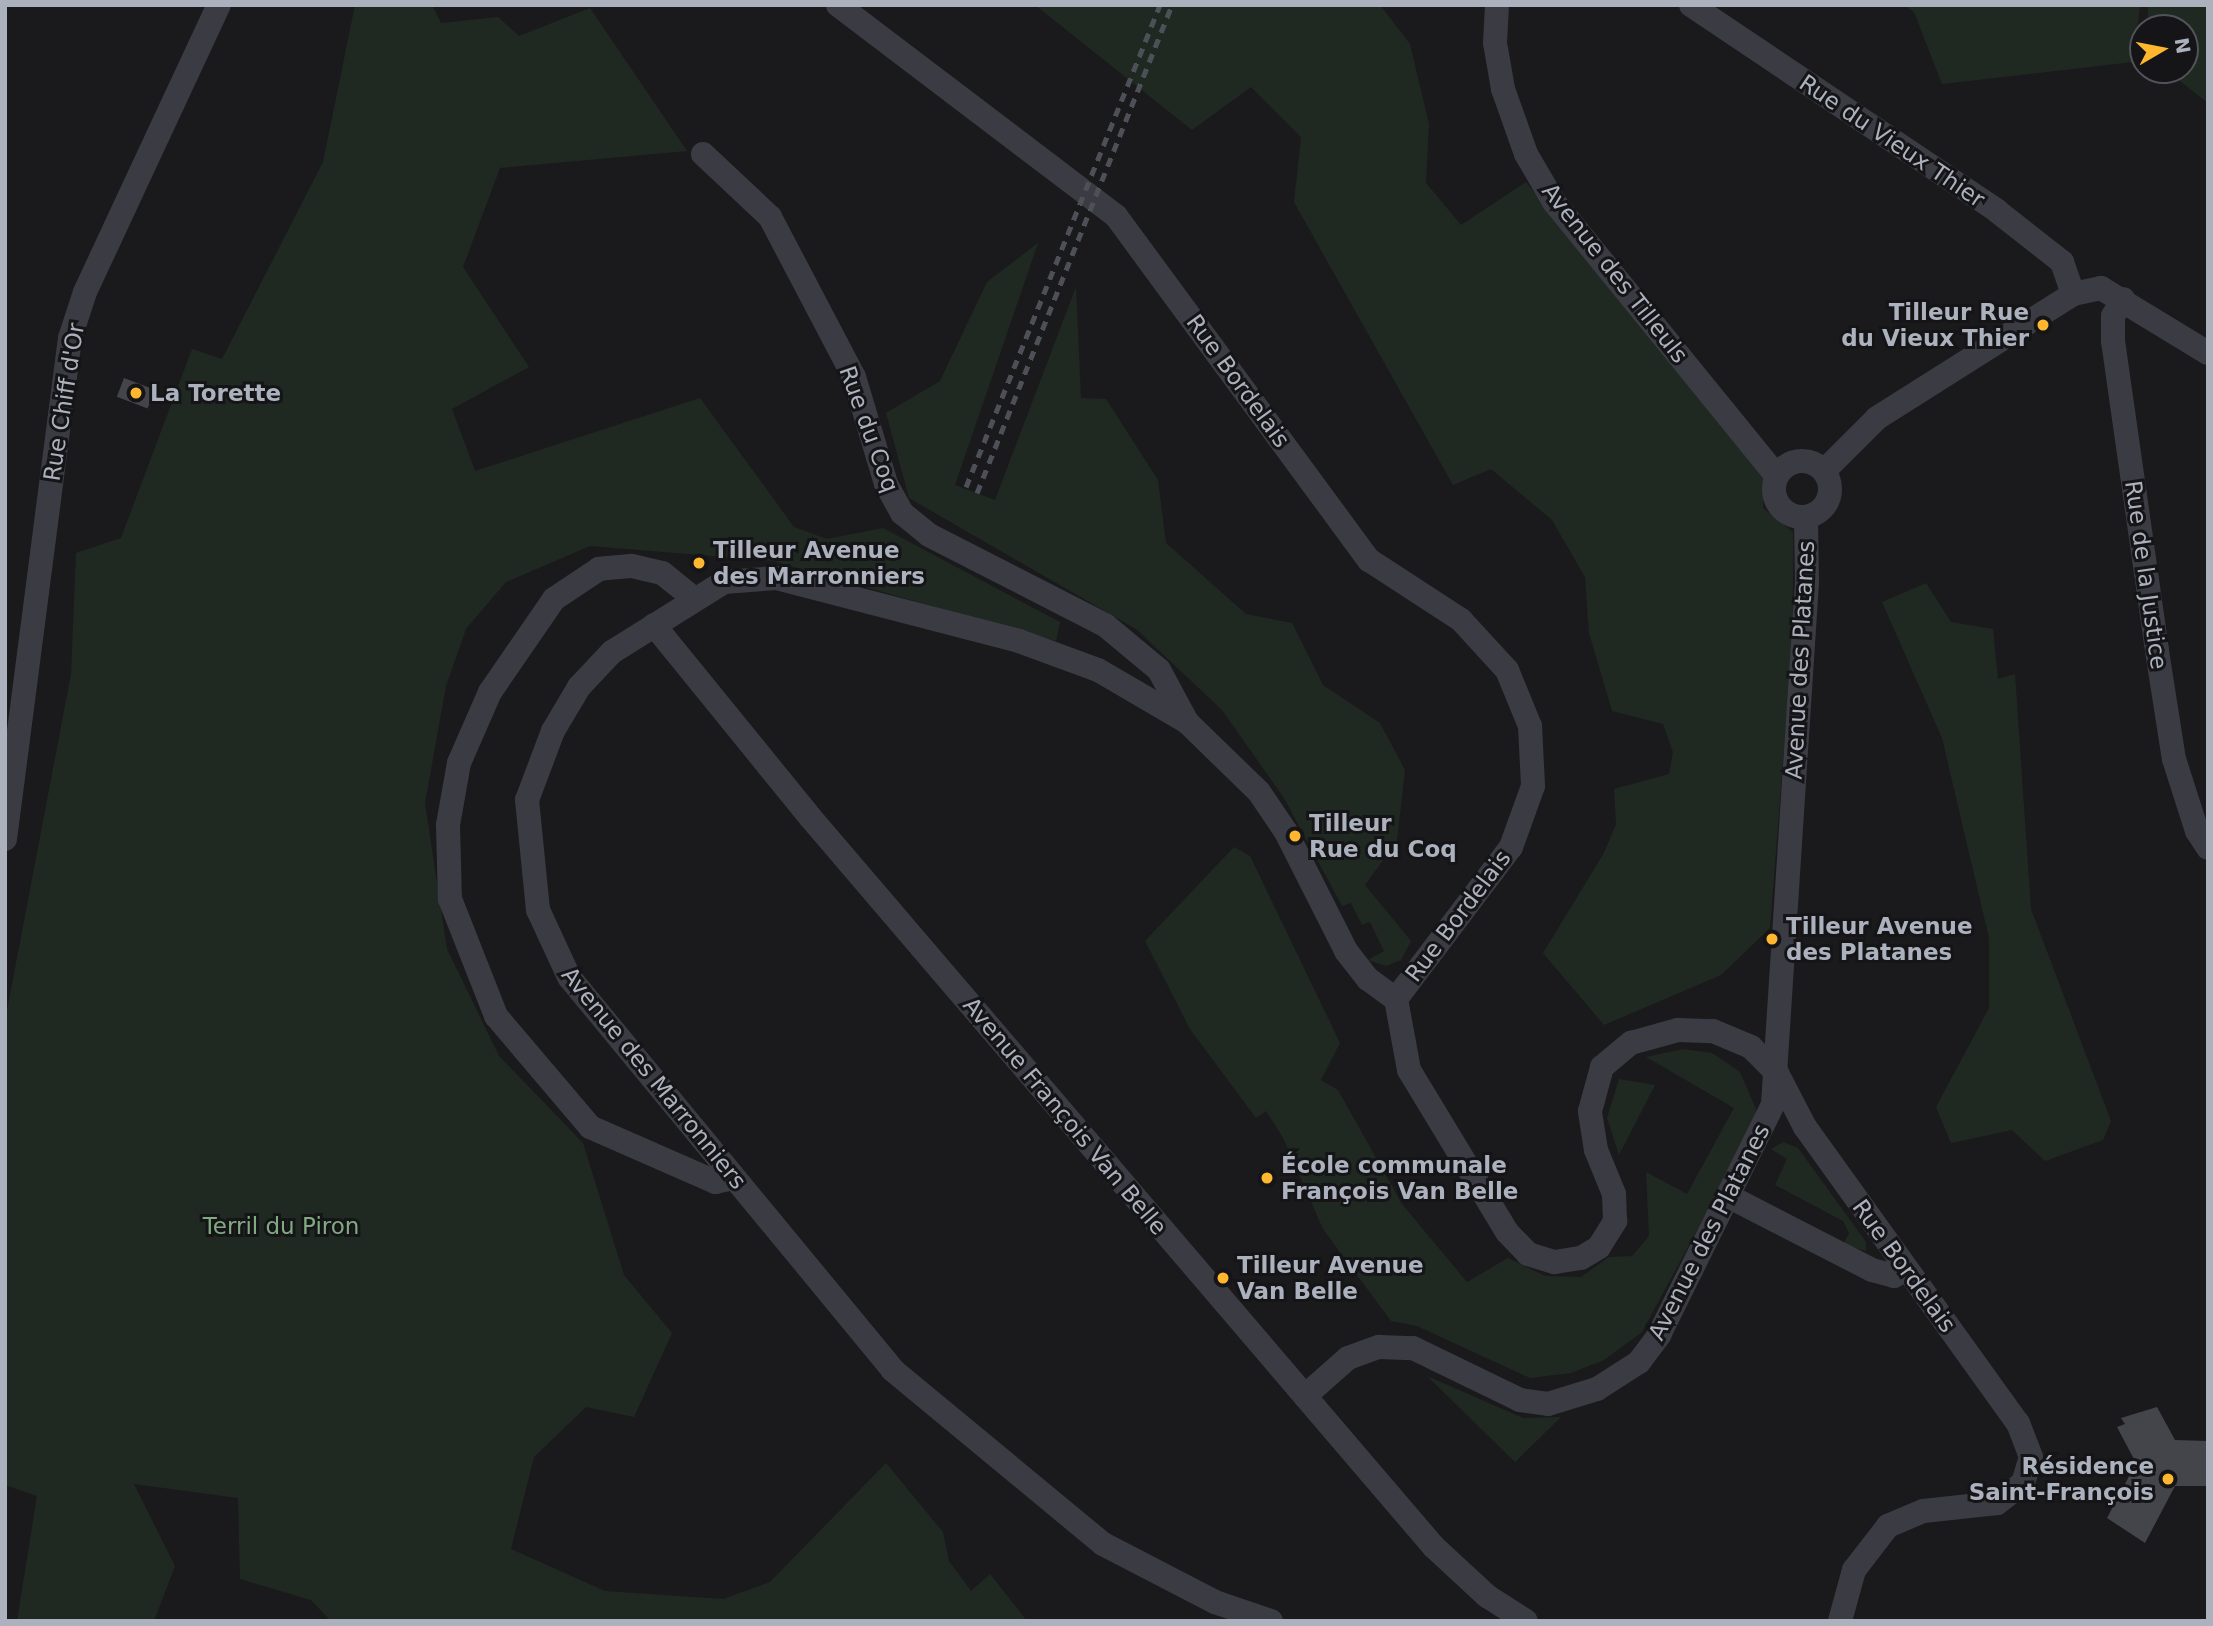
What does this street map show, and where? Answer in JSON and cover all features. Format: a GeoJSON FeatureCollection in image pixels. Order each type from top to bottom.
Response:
{"type":"FeatureCollection","features":[{"type":"Feature","properties":{"kind":"street","name":"Rue Chiff d'Or"},"geometry":{"type":"LineString","coordinates":[[5,839],[70,338],[85,292],[219,5]]}},
{"type":"Feature","properties":{"kind":"street","name":"Rue Bordelais"},"geometry":{"type":"LineString","coordinates":[[838,5],[1116,216],[1369,560],[1461,620],[1507,670],[1530,726],[1533,786],[1511,848],[1396,999],[1409,1070],[1507,1232],[1528,1254],[1555,1262],[1581,1258],[1599,1247],[1615,1221],[1614,1195],[1596,1150],[1590,1111],[1602,1067],[1631,1043],[1666,1033],[1713,1031],[1751,1047],[1777,1073],[1805,1127],[2018,1423],[2031,1457],[2023,1483],[1997,1503],[1923,1511],[1888,1526],[1854,1570],[1840,1621]]}},
{"type":"Feature","properties":{"kind":"street","name":"Avenue des Tilleuls"},"geometry":{"type":"LineString","coordinates":[[1497,5],[1495,43],[1503,89],[1526,154],[1554,202],[1777,476]]}},
{"type":"Feature","properties":{"kind":"street","name":"Rue du Vieux Thier"},"geometry":{"type":"LineString","coordinates":[[1691,5],[1997,211],[2062,262],[2073,294]]}},
{"type":"Feature","properties":{"kind":"street","name":"Rue du Coq"},"geometry":{"type":"LineString","coordinates":[[703,154],[770,217],[854,377],[886,484],[902,513],[929,535],[1105,625],[1159,670],[1187,722]]}},
{"type":"Feature","properties":{"kind":"street"},"geometry":{"type":"LineString","coordinates":[[1824,471],[1877,418],[2073,294],[2101,288],[2208,353]]}},
{"type":"Feature","properties":{"kind":"street","name":"Rue de la Justice"},"geometry":{"type":"LineString","coordinates":[[2123,299],[2113,316],[2113,341],[2157,652],[2174,759],[2196,831],[2208,848]]}},
{"type":"Feature","properties":{"kind":"street"},"geometry":{"type":"LineString","coordinates":[[1799,460],[1824,471],[1829,497],[1818,512],[1806,517],[1791,515],[1777,503],[1777,476],[1799,460]]}},
{"type":"Feature","properties":{"kind":"street","name":"Avenue des Platanes"},"geometry":{"type":"LineString","coordinates":[[1305,1396],[1348,1358],[1379,1347],[1413,1348],[1520,1400],[1548,1404],[1597,1389],[1639,1362],[1660,1335],[1730,1197],[1773,1104],[1807,583],[1806,517]]}},
{"type":"Feature","properties":{"kind":"street"},"geometry":{"type":"LineString","coordinates":[[692,597],[662,573],[631,566],[599,569],[554,598],[490,692],[459,763],[448,825],[450,899],[495,1016],[590,1127],[716,1182],[734,1178]]}},
{"type":"Feature","properties":{"kind":"street","name":"Avenue des Marronniers"},"geometry":{"type":"LineString","coordinates":[[1271,1621],[1215,1602],[1103,1544],[1021,1481],[893,1370],[569,977],[538,910],[531,879],[527,800],[553,731],[579,687],[612,652],[692,597],[724,582],[776,578],[901,609],[1098,670],[1187,722],[1259,792],[1286,832],[1346,951],[1368,979],[1396,999]]}},
{"type":"Feature","properties":{"kind":"street","name":"Avenue François Van Belle"},"geometry":{"type":"LineString","coordinates":[[654,625],[810,817],[1434,1547],[1487,1596],[1525,1621]]}},
{"type":"Feature","properties":{"kind":"street"},"geometry":{"type":"LineString","coordinates":[[1730,1197],[1872,1270],[1894,1276],[1906,1268]]}},
{"type":"Feature","properties":{"kind":"street"},"geometry":{"type":"LineString","coordinates":[[1486,1621],[1487,1596]]}},
{"type":"Feature","properties":{"kind":"green space","name":"Terril du Piron"},"geometry":{"type":"Polygon","coordinates":[[[355,5],[432,5],[441,23],[498,17],[519,36],[590,8],[687,151],[500,168],[463,267],[529,367],[452,409],[475,471],[700,398],[794,527],[827,539],[883,528],[1060,622],[1056,641],[773,561],[590,546],[506,582],[466,629],[446,686],[425,803],[447,949],[499,1056],[583,1143],[624,1275],[672,1333],[634,1417],[586,1407],[534,1457],[511,1549],[605,1591],[723,1599],[770,1582],[886,1463],[943,1532],[949,1561],[971,1591],[990,1574],[1027,1621],[331,1621],[311,1600],[240,1579],[238,1498],[134,1484],[175,1566],[154,1621],[17,1621],[37,1496],[5,1485],[5,1021],[71,674],[76,553],[121,538],[192,349],[222,359],[323,162],[355,5]]]}},
{"type":"Feature","properties":{"kind":"green space"},"geometry":{"type":"Polygon","coordinates":[[[1035,5],[1380,5],[1410,44],[1429,124],[1426,183],[1461,225],[1526,182],[1763,473],[1763,508],[1793,532],[1793,636],[1770,928],[1721,975],[1604,1025],[1543,953],[1604,853],[1616,824],[1614,789],[1669,774],[1673,752],[1663,724],[1612,711],[1589,633],[1585,577],[1552,520],[1491,469],[1453,485],[1294,202],[1301,137],[1251,87],[1192,130],[1035,5]]]}},
{"type":"Feature","properties":{"kind":"green space"},"geometry":{"type":"Polygon","coordinates":[[[1903,5],[2140,5],[2139,14],[2129,14],[2129,62],[1942,84],[1914,12],[1903,5]]]}},
{"type":"Feature","properties":{"kind":"green space"},"geometry":{"type":"Polygon","coordinates":[[[2148,5],[2208,5],[2208,103],[2184,84],[2199,84],[2199,14],[2148,14],[2148,5]]]}},
{"type":"Feature","properties":{"kind":"green space"},"geometry":{"type":"Polygon","coordinates":[[[1038,243],[955,485],[995,500],[1076,287],[1081,398],[1106,399],[1158,480],[1166,543],[1246,614],[1292,623],[1323,685],[1380,723],[1405,770],[1397,841],[1365,885],[1411,941],[1401,960],[1386,966],[1368,960],[1384,951],[1370,922],[1362,925],[1351,903],[1342,906],[1284,798],[1222,710],[1136,629],[909,498],[886,413],[940,381],[987,282],[1038,243]]]}},
{"type":"Feature","properties":{"kind":"green space"},"geometry":{"type":"Polygon","coordinates":[[[1926,583],[1951,622],[1993,629],[1998,679],[2015,674],[2031,909],[2111,1121],[2103,1140],[2045,1161],[2012,1130],[1951,1143],[1936,1107],[1989,1008],[1989,938],[1942,738],[1882,602],[1926,583]]]}},
{"type":"Feature","properties":{"kind":"green space"},"geometry":{"type":"Polygon","coordinates":[[[1234,847],[1250,856],[1340,1043],[1321,1080],[1338,1090],[1402,1204],[1467,1282],[1508,1258],[1545,1276],[1581,1277],[1609,1257],[1632,1256],[1649,1236],[1646,1172],[1687,1194],[1734,1108],[1646,1057],[1683,1049],[1712,1053],[1740,1072],[1756,1109],[1755,1123],[1642,1332],[1604,1360],[1571,1373],[1530,1378],[1417,1326],[1391,1321],[1323,1229],[1283,1138],[1266,1111],[1256,1118],[1190,1029],[1145,941],[1234,847]]]}},
{"type":"Feature","properties":{"kind":"green space"},"geometry":{"type":"Polygon","coordinates":[[[1619,1079],[1655,1085],[1619,1155],[1607,1118],[1619,1079]]]}},
{"type":"Feature","properties":{"kind":"green space"},"geometry":{"type":"Polygon","coordinates":[[[1783,1142],[1798,1148],[1866,1242],[1866,1251],[1843,1245],[1849,1233],[1843,1221],[1775,1185],[1787,1159],[1771,1149],[1783,1142]]]}},
{"type":"Feature","properties":{"kind":"green space"},"geometry":{"type":"Polygon","coordinates":[[[1427,1376],[1523,1418],[1561,1417],[1515,1462],[1427,1376]]]}},
{"type":"Feature","properties":{"kind":"building","name":"La Torette"},"geometry":{"type":"Polygon","coordinates":[[[124,378],[155,390],[148,408],[117,397],[124,378]]]}},
{"type":"Feature","properties":{"kind":"building","name":"Résidence Saint-François"},"geometry":{"type":"Polygon","coordinates":[[[2157,1407],[2175,1440],[2208,1441],[2208,1486],[2175,1486],[2145,1543],[2107,1518],[2136,1463],[2117,1427],[2125,1424],[2121,1418],[2157,1407]]]}},
{"type":"Feature","properties":{"kind":"railway"},"geometry":{"type":"LineString","coordinates":[[966,487],[1160,5]]}},
{"type":"Feature","properties":{"kind":"railway"},"geometry":{"type":"LineString","coordinates":[[977,493],[1172,5]]}},
{"type":"Feature","properties":{"kind":"place","name":"Tilleur Rue du Vieux Thier"},"geometry":{"type":"Point","coordinates":[2043,325]}},
{"type":"Feature","properties":{"kind":"place","name":"La Torette"},"geometry":{"type":"Point","coordinates":[136,393]}},
{"type":"Feature","properties":{"kind":"place","name":"Tilleur Avenue des Marronniers"},"geometry":{"type":"Point","coordinates":[699,563]}},
{"type":"Feature","properties":{"kind":"place","name":"Tilleur Rue du Coq"},"geometry":{"type":"Point","coordinates":[1295,836]}},
{"type":"Feature","properties":{"kind":"place","name":"Tilleur Avenue des Platanes"},"geometry":{"type":"Point","coordinates":[1772,939]}},
{"type":"Feature","properties":{"kind":"place","name":"École communale François Van Belle"},"geometry":{"type":"Point","coordinates":[1267,1178]}},
{"type":"Feature","properties":{"kind":"place","name":"Tilleur Avenue Van Belle"},"geometry":{"type":"Point","coordinates":[1223,1278]}},
{"type":"Feature","properties":{"kind":"place","name":"Résidence Saint-François"},"geometry":{"type":"Point","coordinates":[2168,1479]}}]}
